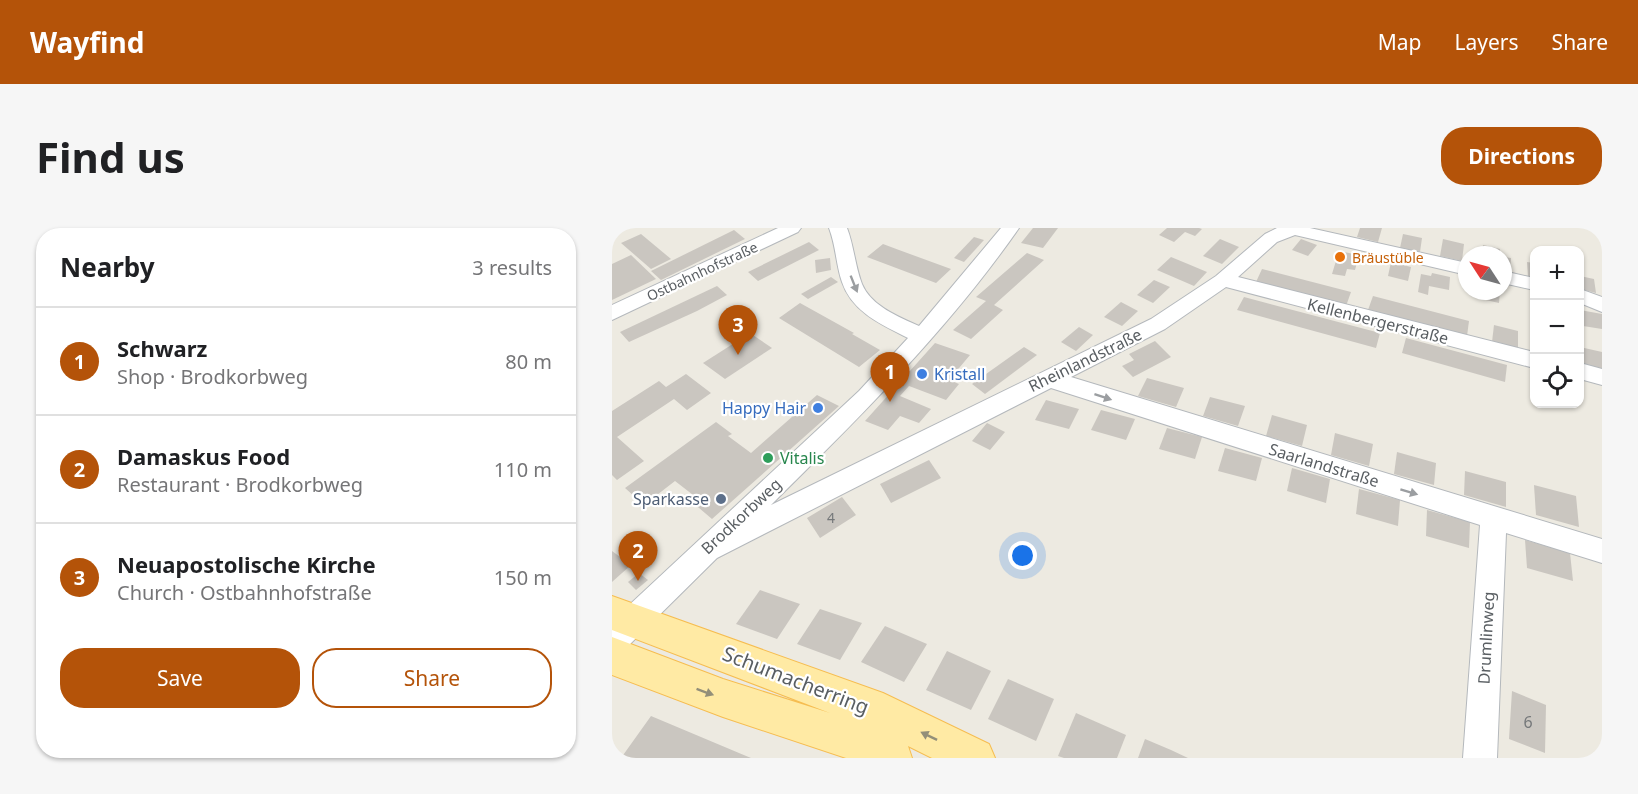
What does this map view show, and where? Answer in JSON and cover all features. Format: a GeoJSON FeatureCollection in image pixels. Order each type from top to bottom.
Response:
{"type":"FeatureCollection","features":[{"type":"Feature","properties":{"kind":"main road","name":"Schumacherring"},"geometry":{"type":"LineString","coordinates":[[619,625],[883,713],[975,758]]}},
{"type":"Feature","properties":{"kind":"main road","name":"Schumacherring"},"geometry":{"type":"LineString","coordinates":[[612,657],[723,698],[865,744],[892,758]]}},
{"type":"Feature","properties":{"kind":"street","name":"Ostbahnhofstraße"},"geometry":{"type":"LineString","coordinates":[[612,313],[792,228]]}},
{"type":"Feature","properties":{"kind":"street"},"geometry":{"type":"LineString","coordinates":[[838,228],[844,241],[853,285],[863,301],[877,313],[922,336]]}},
{"type":"Feature","properties":{"kind":"street","name":"Brodkorbweg"},"geometry":{"type":"LineString","coordinates":[[619,625],[704,552],[867,397],[922,336],[1010,228]]}},
{"type":"Feature","properties":{"kind":"street","name":"Rheinlandstraße"},"geometry":{"type":"LineString","coordinates":[[704,552],[1158,324],[1223,280],[1271,238],[1285,231],[1295,230],[1458,267]]}},
{"type":"Feature","properties":{"kind":"street"},"geometry":{"type":"LineString","coordinates":[[1512,279],[1530,283]]}},
{"type":"Feature","properties":{"kind":"street","name":"Kellenbergerstraße"},"geometry":{"type":"LineString","coordinates":[[1223,280],[1530,359]]}},
{"type":"Feature","properties":{"kind":"street"},"geometry":{"type":"LineString","coordinates":[[1584,298],[1602,305]]}},
{"type":"Feature","properties":{"kind":"street"},"geometry":{"type":"LineString","coordinates":[[1584,372],[1602,377]]}},
{"type":"Feature","properties":{"kind":"street","name":"Saarlandstraße"},"geometry":{"type":"LineString","coordinates":[[1047,378],[1602,551]]}},
{"type":"Feature","properties":{"kind":"street","name":"Drumlinweg"},"geometry":{"type":"LineString","coordinates":[[1480,758],[1494,518]]}},
{"type":"Feature","properties":{"kind":"building"},"geometry":{"type":"Polygon","coordinates":[[[1033,228],[1058,228],[1043,248],[1021,243],[1033,228]]]}},
{"type":"Feature","properties":{"kind":"building"},"geometry":{"type":"Polygon","coordinates":[[[1167,228],[1202,229],[1195,236],[1185,232],[1174,242],[1159,235],[1167,228]]]}},
{"type":"Feature","properties":{"kind":"building"},"geometry":{"type":"Polygon","coordinates":[[[1360,228],[1382,228],[1378,242],[1357,237],[1360,228]]]}},
{"type":"Feature","properties":{"kind":"building"},"geometry":{"type":"Polygon","coordinates":[[[734,230],[745,239],[661,280],[651,271],[734,230]]]}},
{"type":"Feature","properties":{"kind":"building"},"geometry":{"type":"Polygon","coordinates":[[[641,234],[671,259],[651,269],[621,243],[641,234]]]}},
{"type":"Feature","properties":{"kind":"building"},"geometry":{"type":"Polygon","coordinates":[[[1403,234],[1422,238],[1420,252],[1400,248],[1403,234]]]}},
{"type":"Feature","properties":{"kind":"building"},"geometry":{"type":"Polygon","coordinates":[[[974,237],[984,240],[964,262],[954,258],[974,237]]]}},
{"type":"Feature","properties":{"kind":"building"},"geometry":{"type":"Polygon","coordinates":[[[1220,239],[1239,247],[1222,264],[1203,256],[1220,239]]]}},
{"type":"Feature","properties":{"kind":"building"},"geometry":{"type":"Polygon","coordinates":[[[1301,239],[1317,245],[1308,256],[1292,250],[1301,239]]]}},
{"type":"Feature","properties":{"kind":"building"},"geometry":{"type":"Polygon","coordinates":[[[1443,239],[1464,244],[1464,246],[1458,246],[1458,260],[1440,256],[1443,239]]]}},
{"type":"Feature","properties":{"kind":"building"},"geometry":{"type":"Polygon","coordinates":[[[809,242],[819,250],[758,281],[748,272],[809,242]]]}},
{"type":"Feature","properties":{"kind":"building"},"geometry":{"type":"Polygon","coordinates":[[[883,244],[951,269],[936,283],[867,257],[883,244]]]}},
{"type":"Feature","properties":{"kind":"building"},"geometry":{"type":"Polygon","coordinates":[[[1339,251],[1359,255],[1355,270],[1347,269],[1345,276],[1332,274],[1339,251]]]}},
{"type":"Feature","properties":{"kind":"building"},"geometry":{"type":"Polygon","coordinates":[[[1027,253],[1044,260],[994,305],[1003,310],[971,339],[953,330],[986,301],[976,297],[1027,253]]]}},
{"type":"Feature","properties":{"kind":"building"},"geometry":{"type":"Polygon","coordinates":[[[631,255],[656,279],[612,300],[612,264],[631,255]]]}},
{"type":"Feature","properties":{"kind":"building"},"geometry":{"type":"Polygon","coordinates":[[[1171,257],[1207,272],[1194,286],[1157,270],[1171,257]]]}},
{"type":"Feature","properties":{"kind":"building"},"geometry":{"type":"Polygon","coordinates":[[[830,258],[831,270],[816,273],[815,260],[830,258]]]}},
{"type":"Feature","properties":{"kind":"building"},"geometry":{"type":"Polygon","coordinates":[[[1391,262],[1411,267],[1408,281],[1388,276],[1391,262]]]}},
{"type":"Feature","properties":{"kind":"building"},"geometry":{"type":"Polygon","coordinates":[[[1527,262],[1530,262],[1530,277],[1528,277],[1527,262]]]}},
{"type":"Feature","properties":{"kind":"building"},"geometry":{"type":"Polygon","coordinates":[[[1262,269],[1351,292],[1346,306],[1256,282],[1262,269]]]}},
{"type":"Feature","properties":{"kind":"building"},"geometry":{"type":"Polygon","coordinates":[[[1432,273],[1450,277],[1449,290],[1429,286],[1428,295],[1418,292],[1421,274],[1431,276],[1432,273]]]}},
{"type":"Feature","properties":{"kind":"building"},"geometry":{"type":"Polygon","coordinates":[[[831,277],[838,282],[808,299],[801,294],[831,277]]]}},
{"type":"Feature","properties":{"kind":"building"},"geometry":{"type":"Polygon","coordinates":[[[1584,277],[1594,279],[1596,293],[1584,290],[1584,277]]]}},
{"type":"Feature","properties":{"kind":"building"},"geometry":{"type":"Polygon","coordinates":[[[1154,280],[1170,287],[1153,303],[1137,295],[1154,280]]]}},
{"type":"Feature","properties":{"kind":"building"},"geometry":{"type":"Polygon","coordinates":[[[717,286],[727,295],[697,311],[629,342],[620,332],[717,286]]]}},
{"type":"Feature","properties":{"kind":"building"},"geometry":{"type":"Polygon","coordinates":[[[1373,296],[1469,321],[1467,336],[1368,310],[1373,296]]]}},
{"type":"Feature","properties":{"kind":"building"},"geometry":{"type":"Polygon","coordinates":[[[1244,297],[1380,333],[1376,348],[1237,310],[1244,297]]]}},
{"type":"Feature","properties":{"kind":"building"},"geometry":{"type":"Polygon","coordinates":[[[1121,302],[1138,311],[1122,326],[1104,317],[1121,302]]]}},
{"type":"Feature","properties":{"kind":"building"},"geometry":{"type":"Polygon","coordinates":[[[800,303],[880,350],[859,367],[779,318],[800,303]]]}},
{"type":"Feature","properties":{"kind":"building"},"geometry":{"type":"Polygon","coordinates":[[[1584,311],[1602,314],[1602,329],[1584,326],[1584,311]]]}},
{"type":"Feature","properties":{"kind":"building"},"geometry":{"type":"Polygon","coordinates":[[[1494,325],[1518,331],[1518,349],[1492,342],[1494,325]]]}},
{"type":"Feature","properties":{"kind":"building"},"geometry":{"type":"Polygon","coordinates":[[[1079,327],[1093,335],[1076,351],[1061,342],[1079,327]]]}},
{"type":"Feature","properties":{"kind":"building"},"geometry":{"type":"Polygon","coordinates":[[[750,333],[772,348],[725,379],[703,363],[750,333]]]}},
{"type":"Feature","properties":{"kind":"building"},"geometry":{"type":"Polygon","coordinates":[[[1406,338],[1507,365],[1505,382],[1402,353],[1406,338]]]}},
{"type":"Feature","properties":{"kind":"building"},"geometry":{"type":"Polygon","coordinates":[[[1155,341],[1171,357],[1133,377],[1122,366],[1134,360],[1129,354],[1155,341]]]}},
{"type":"Feature","properties":{"kind":"building"},"geometry":{"type":"Polygon","coordinates":[[[935,343],[970,355],[949,380],[959,384],[946,400],[909,386],[900,396],[931,409],[919,423],[900,416],[888,430],[865,421],[935,343]]]}},
{"type":"Feature","properties":{"kind":"building"},"geometry":{"type":"Polygon","coordinates":[[[1024,347],[1037,355],[985,394],[972,384],[1024,347]]]}},
{"type":"Feature","properties":{"kind":"building"},"geometry":{"type":"Polygon","coordinates":[[[1584,348],[1602,352],[1602,369],[1584,365],[1584,348]]]}},
{"type":"Feature","properties":{"kind":"building"},"geometry":{"type":"Polygon","coordinates":[[[686,374],[711,393],[687,410],[674,399],[617,437],[644,461],[617,480],[612,475],[612,411],[659,381],[666,387],[686,374]]]}},
{"type":"Feature","properties":{"kind":"building"},"geometry":{"type":"Polygon","coordinates":[[[1147,378],[1184,388],[1176,407],[1138,396],[1147,378]]]}},
{"type":"Feature","properties":{"kind":"building"},"geometry":{"type":"Polygon","coordinates":[[[817,395],[839,406],[712,519],[692,502],[697,498],[675,481],[644,505],[625,488],[716,422],[732,434],[728,436],[751,453],[817,395]]]}},
{"type":"Feature","properties":{"kind":"building"},"geometry":{"type":"Polygon","coordinates":[[[1210,397],[1245,406],[1238,426],[1203,416],[1210,397]]]}},
{"type":"Feature","properties":{"kind":"building"},"geometry":{"type":"Polygon","coordinates":[[[1046,400],[1079,409],[1069,429],[1035,420],[1046,400]]]}},
{"type":"Feature","properties":{"kind":"building"},"geometry":{"type":"Polygon","coordinates":[[[1101,410],[1135,419],[1126,440],[1091,430],[1101,410]]]}},
{"type":"Feature","properties":{"kind":"building"},"geometry":{"type":"Polygon","coordinates":[[[1272,415],[1307,425],[1302,446],[1266,436],[1272,415]]]}},
{"type":"Feature","properties":{"kind":"building"},"geometry":{"type":"Polygon","coordinates":[[[987,423],[1005,432],[990,450],[972,441],[987,423]]]}},
{"type":"Feature","properties":{"kind":"building"},"geometry":{"type":"Polygon","coordinates":[[[1167,428],[1202,437],[1195,459],[1159,449],[1167,428]]]}},
{"type":"Feature","properties":{"kind":"building"},"geometry":{"type":"Polygon","coordinates":[[[1335,433],[1373,444],[1369,466],[1331,455],[1335,433]]]}},
{"type":"Feature","properties":{"kind":"building"},"geometry":{"type":"Polygon","coordinates":[[[1225,448],[1262,458],[1256,481],[1218,471],[1225,448]]]}},
{"type":"Feature","properties":{"kind":"building"},"geometry":{"type":"Polygon","coordinates":[[[1397,452],[1436,463],[1434,485],[1394,474],[1397,452]]]}},
{"type":"Feature","properties":{"kind":"building"},"geometry":{"type":"Polygon","coordinates":[[[929,460],[941,478],[891,503],[880,484],[929,460]]]}},
{"type":"Feature","properties":{"kind":"building"},"geometry":{"type":"Polygon","coordinates":[[[1292,468],[1330,479],[1326,503],[1287,491],[1292,468]]]}},
{"type":"Feature","properties":{"kind":"building"},"geometry":{"type":"Polygon","coordinates":[[[1465,471],[1506,482],[1506,507],[1464,495],[1465,471]]]}},
{"type":"Feature","properties":{"kind":"building"},"geometry":{"type":"Polygon","coordinates":[[[1534,485],[1576,496],[1579,527],[1536,515],[1534,485]]]}},
{"type":"Feature","properties":{"kind":"building"},"geometry":{"type":"Polygon","coordinates":[[[1359,489],[1400,500],[1398,526],[1356,514],[1359,489]]]}},
{"type":"Feature","properties":{"kind":"building"},"geometry":{"type":"Polygon","coordinates":[[[842,497],[856,515],[820,538],[807,518],[842,497]]]}},
{"type":"Feature","properties":{"kind":"building"},"geometry":{"type":"Polygon","coordinates":[[[1427,510],[1470,522],[1469,548],[1426,536],[1427,510]]]}},
{"type":"Feature","properties":{"kind":"building"},"geometry":{"type":"Polygon","coordinates":[[[1525,540],[1570,553],[1573,581],[1527,568],[1525,540]]]}},
{"type":"Feature","properties":{"kind":"building"},"geometry":{"type":"Polygon","coordinates":[[[612,551],[631,565],[612,582],[612,551]]]}},
{"type":"Feature","properties":{"kind":"building"},"geometry":{"type":"Polygon","coordinates":[[[639,573],[648,580],[636,590],[628,582],[639,573]]]}},
{"type":"Feature","properties":{"kind":"building"},"geometry":{"type":"Polygon","coordinates":[[[760,590],[800,604],[777,639],[736,624],[760,590]]]}},
{"type":"Feature","properties":{"kind":"building"},"geometry":{"type":"Polygon","coordinates":[[[820,609],[862,623],[840,660],[797,644],[820,609]]]}},
{"type":"Feature","properties":{"kind":"building"},"geometry":{"type":"Polygon","coordinates":[[[885,626],[927,644],[904,682],[861,662],[885,626]]]}},
{"type":"Feature","properties":{"kind":"building"},"geometry":{"type":"Polygon","coordinates":[[[947,651],[991,671],[971,710],[926,690],[947,651]]]}},
{"type":"Feature","properties":{"kind":"building"},"geometry":{"type":"Polygon","coordinates":[[[1008,679],[1054,699],[1036,741],[988,719],[1008,679]]]}},
{"type":"Feature","properties":{"kind":"building"},"geometry":{"type":"Polygon","coordinates":[[[1512,691],[1546,705],[1545,753],[1509,739],[1512,691]]]}},
{"type":"Feature","properties":{"kind":"building"},"geometry":{"type":"Polygon","coordinates":[[[1076,713],[1126,735],[1117,758],[1058,756],[1076,713]]]}},
{"type":"Feature","properties":{"kind":"building"},"geometry":{"type":"Polygon","coordinates":[[[651,716],[739,753],[751,758],[621,758],[651,716]]]}},
{"type":"Feature","properties":{"kind":"building"},"geometry":{"type":"Polygon","coordinates":[[[1145,739],[1171,750],[1188,758],[1138,758],[1145,739]]]}},
{"type":"Feature","properties":{"kind":"place","name":"Bräustüble"},"geometry":{"type":"Point","coordinates":[1340,257]}},
{"type":"Feature","properties":{"kind":"place","name":"Neuapostolische Kirche"},"geometry":{"type":"Point","coordinates":[738,355]}},
{"type":"Feature","properties":{"kind":"place","name":"Kristall"},"geometry":{"type":"Point","coordinates":[922,374]}},
{"type":"Feature","properties":{"kind":"place","name":"Schwarz"},"geometry":{"type":"Point","coordinates":[890,402]}},
{"type":"Feature","properties":{"kind":"place","name":"Happy Hair"},"geometry":{"type":"Point","coordinates":[818,408]}},
{"type":"Feature","properties":{"kind":"place","name":"Vitalis"},"geometry":{"type":"Point","coordinates":[768,458]}},
{"type":"Feature","properties":{"kind":"place","name":"Sparkasse"},"geometry":{"type":"Point","coordinates":[721,499]}},
{"type":"Feature","properties":{"kind":"place","name":"Damaskus Food"},"geometry":{"type":"Point","coordinates":[638,581]}}]}
